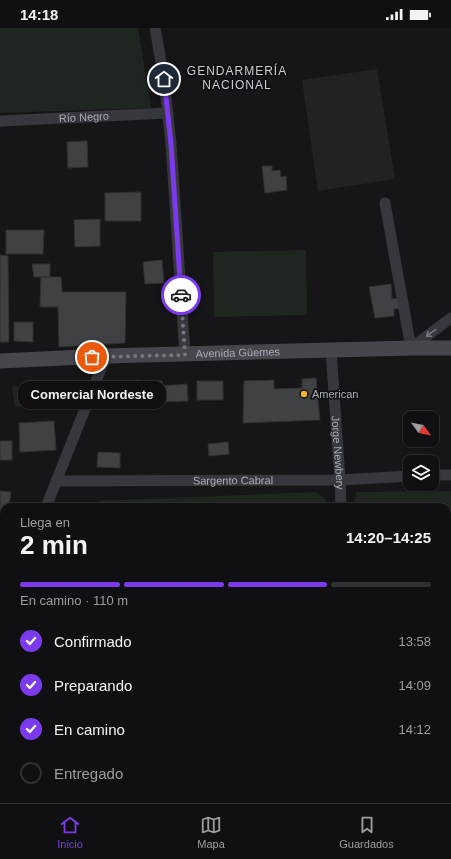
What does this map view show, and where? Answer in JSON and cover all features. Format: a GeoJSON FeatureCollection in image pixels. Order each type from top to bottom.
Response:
{"type":"FeatureCollection","features":[{"type":"Feature","properties":{"kind":"main road","name":"Avenida Güemes"},"geometry":{"type":"LineString","coordinates":[[0,361],[106,356],[451,348]]}},
{"type":"Feature","properties":{"kind":"street"},"geometry":{"type":"LineString","coordinates":[[155,28],[164,79],[171,144],[185,355]]}},
{"type":"Feature","properties":{"kind":"street","name":"Río Negro"},"geometry":{"type":"LineString","coordinates":[[0,121],[168,113]]}},
{"type":"Feature","properties":{"kind":"street"},"geometry":{"type":"LineString","coordinates":[[385,203],[411,348],[451,318]]}},
{"type":"Feature","properties":{"kind":"street","name":"Jorge Newbery"},"geometry":{"type":"LineString","coordinates":[[331,350],[341,503]]}},
{"type":"Feature","properties":{"kind":"street"},"geometry":{"type":"LineString","coordinates":[[48,503],[106,356]]}},
{"type":"Feature","properties":{"kind":"street"},"geometry":{"type":"LineString","coordinates":[[439,475],[451,475]]}},
{"type":"Feature","properties":{"kind":"street","name":"Sargento Cabral"},"geometry":{"type":"LineString","coordinates":[[56,481],[340,480],[403,476]]}},
{"type":"Feature","properties":{"kind":"shaded area"},"geometry":{"type":"Polygon","coordinates":[[[0,28],[138,28],[151,108],[0,113],[0,28]]]}},
{"type":"Feature","properties":{"kind":"shaded area"},"geometry":{"type":"Polygon","coordinates":[[[377,69],[395,179],[318,191],[302,80],[377,69]]]}},
{"type":"Feature","properties":{"kind":"shaded area"},"geometry":{"type":"Polygon","coordinates":[[[306,250],[307,315],[214,317],[213,252],[306,250]]]}},
{"type":"Feature","properties":{"kind":"shaded area"},"geometry":{"type":"Polygon","coordinates":[[[87,381],[76,404],[15,407],[12,387],[87,381]]]}},
{"type":"Feature","properties":{"kind":"shaded area"},"geometry":{"type":"Polygon","coordinates":[[[451,491],[451,503],[354,503],[357,492],[451,491]]]}},
{"type":"Feature","properties":{"kind":"shaded area"},"geometry":{"type":"Polygon","coordinates":[[[317,492],[326,500],[326,503],[98,503],[99,501],[317,492]]]}},
{"type":"Feature","properties":{"kind":"building"},"geometry":{"type":"Polygon","coordinates":[[[87,141],[88,167],[68,168],[67,142],[87,141]]]}},
{"type":"Feature","properties":{"kind":"building"},"geometry":{"type":"Polygon","coordinates":[[[262,166],[272,166],[272,171],[280,170],[281,177],[286,176],[287,190],[265,193],[262,166]]]}},
{"type":"Feature","properties":{"kind":"building"},"geometry":{"type":"Polygon","coordinates":[[[141,192],[141,221],[105,221],[105,193],[141,192]]]}},
{"type":"Feature","properties":{"kind":"building"},"geometry":{"type":"Polygon","coordinates":[[[100,219],[100,246],[75,247],[74,220],[100,219]]]}},
{"type":"Feature","properties":{"kind":"building"},"geometry":{"type":"Polygon","coordinates":[[[6,230],[44,230],[43,254],[6,254],[6,230]]]}},
{"type":"Feature","properties":{"kind":"building"},"geometry":{"type":"Polygon","coordinates":[[[0,255],[8,256],[9,342],[0,342],[0,255]]]}},
{"type":"Feature","properties":{"kind":"building"},"geometry":{"type":"Polygon","coordinates":[[[162,260],[164,283],[145,284],[143,262],[162,260]]]}},
{"type":"Feature","properties":{"kind":"building"},"geometry":{"type":"Polygon","coordinates":[[[32,264],[50,264],[50,277],[34,277],[32,264]]]}},
{"type":"Feature","properties":{"kind":"building"},"geometry":{"type":"Polygon","coordinates":[[[41,277],[61,277],[62,292],[126,292],[125,343],[59,347],[58,307],[40,307],[41,277]]]}},
{"type":"Feature","properties":{"kind":"building"},"geometry":{"type":"Polygon","coordinates":[[[391,284],[392,299],[400,298],[401,308],[394,309],[394,316],[375,318],[369,287],[391,284]]]}},
{"type":"Feature","properties":{"kind":"building"},"geometry":{"type":"Polygon","coordinates":[[[14,322],[33,322],[33,342],[14,341],[14,322]]]}},
{"type":"Feature","properties":{"kind":"building"},"geometry":{"type":"Polygon","coordinates":[[[316,378],[320,420],[243,423],[244,381],[274,380],[274,389],[302,388],[302,379],[316,378]]]}},
{"type":"Feature","properties":{"kind":"building"},"geometry":{"type":"Polygon","coordinates":[[[136,380],[152,381],[151,403],[135,403],[136,380]]]}},
{"type":"Feature","properties":{"kind":"building"},"geometry":{"type":"Polygon","coordinates":[[[152,381],[162,381],[162,402],[151,403],[152,381]]]}},
{"type":"Feature","properties":{"kind":"building"},"geometry":{"type":"Polygon","coordinates":[[[197,381],[223,381],[223,400],[197,400],[197,381]]]}},
{"type":"Feature","properties":{"kind":"building"},"geometry":{"type":"Polygon","coordinates":[[[187,384],[188,401],[162,402],[162,386],[187,384]]]}},
{"type":"Feature","properties":{"kind":"building"},"geometry":{"type":"Polygon","coordinates":[[[54,421],[56,450],[20,452],[19,423],[54,421]]]}},
{"type":"Feature","properties":{"kind":"building"},"geometry":{"type":"Polygon","coordinates":[[[0,441],[12,441],[12,460],[0,460],[0,441]]]}},
{"type":"Feature","properties":{"kind":"building"},"geometry":{"type":"Polygon","coordinates":[[[228,442],[229,454],[209,456],[208,444],[228,442]]]}},
{"type":"Feature","properties":{"kind":"building"},"geometry":{"type":"Polygon","coordinates":[[[98,452],[120,453],[120,468],[97,467],[98,452]]]}},
{"type":"Feature","properties":{"kind":"building"},"geometry":{"type":"Polygon","coordinates":[[[0,491],[11,492],[10,503],[0,503],[0,491]]]}},
{"type":"Feature","properties":{"kind":"way so far"},"geometry":{"type":"LineString","coordinates":[[92,357],[185,355],[181,295]]}},
{"type":"Feature","properties":{"kind":"place","name":"Comercial Nordeste"},"geometry":{"type":"Point","coordinates":[92,357]}},
{"type":"Feature","properties":{"kind":"place","name":"American"},"geometry":{"type":"Point","coordinates":[304,394]}},
{"type":"Feature","properties":{"kind":"district","name":"GENDARMERÍA NACIONAL"},"geometry":{"type":"Point","coordinates":[237,78]}},
{"type":"Feature","properties":{"kind":"route"},"geometry":{"type":"LineString","coordinates":[[164,79],[171,144],[181,295]]}}]}
